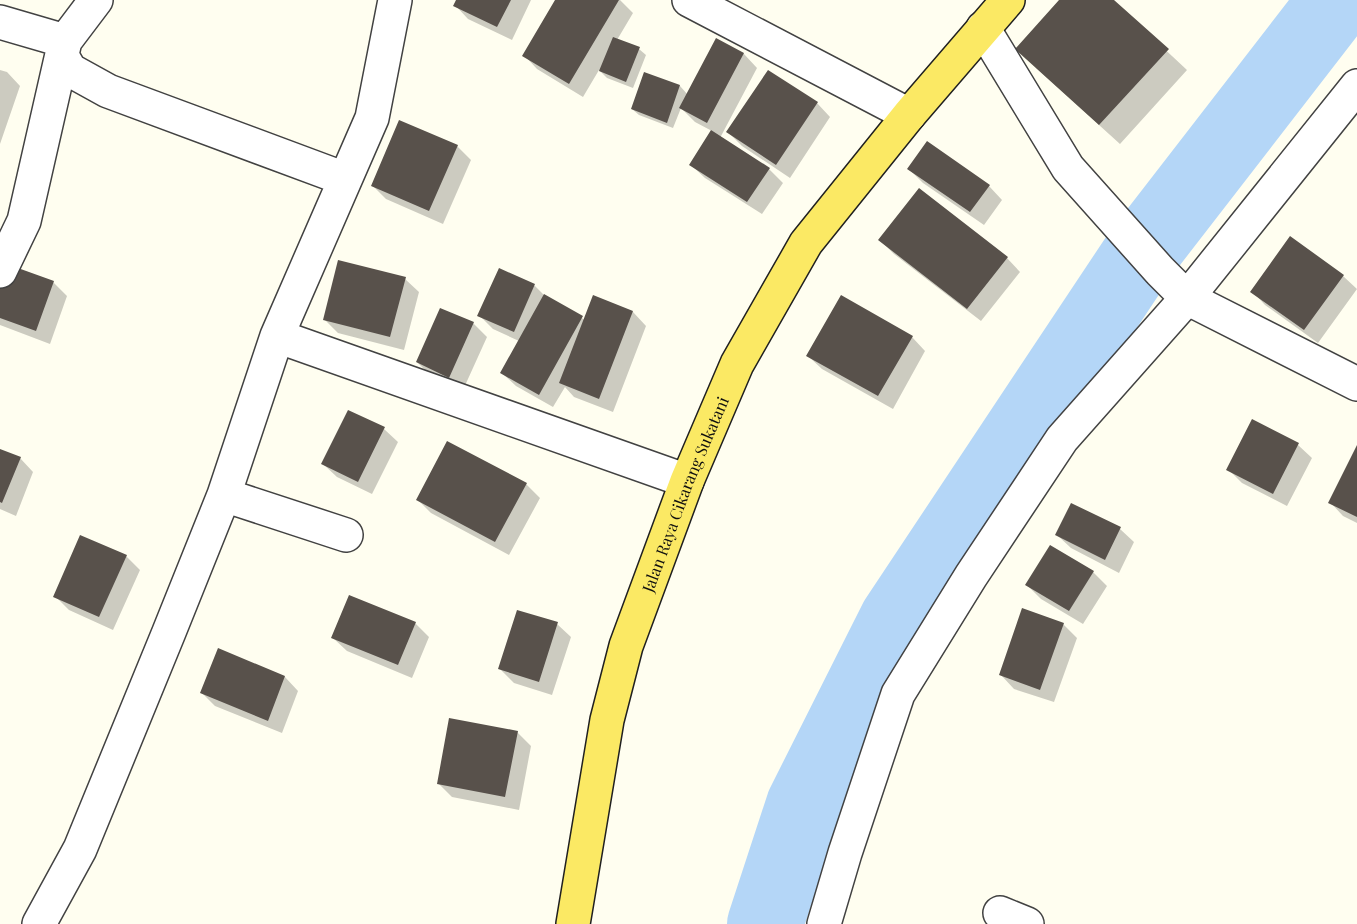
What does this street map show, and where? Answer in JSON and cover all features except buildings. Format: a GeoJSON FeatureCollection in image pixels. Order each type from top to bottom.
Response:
{"type":"FeatureCollection","features":[{"type":"Feature","properties":{"kind":"main road","name":"Jalan Raya Cikarang Sukatani"},"geometry":{"type":"LineString","coordinates":[[573,924],[607,720],[626,646],[687,481],[737,364],[806,243],[982,28],[1008,0]]}},
{"type":"Feature","properties":{"kind":"street"},"geometry":{"type":"LineString","coordinates":[[0,271],[12,217],[64,49],[96,0]]}},
{"type":"Feature","properties":{"kind":"street"},"geometry":{"type":"LineString","coordinates":[[39,924],[80,849],[224,495],[277,336],[372,118],[395,0]]}},
{"type":"Feature","properties":{"kind":"street"},"geometry":{"type":"LineString","coordinates":[[689,0],[909,116]]}},
{"type":"Feature","properties":{"kind":"street"},"geometry":{"type":"LineString","coordinates":[[0,22],[64,49]]}},
{"type":"Feature","properties":{"kind":"street"},"geometry":{"type":"LineString","coordinates":[[982,28],[1068,168],[1187,298],[1357,384]]}},
{"type":"Feature","properties":{"kind":"street"},"geometry":{"type":"LineString","coordinates":[[64,49],[70,70],[108,91],[345,179]]}},
{"type":"Feature","properties":{"kind":"street"},"geometry":{"type":"LineString","coordinates":[[824,924],[898,694],[971,576],[1062,439],[1187,298],[1357,86]]}},
{"type":"Feature","properties":{"kind":"street"},"geometry":{"type":"LineString","coordinates":[[277,336],[687,481]]}},
{"type":"Feature","properties":{"kind":"street"},"geometry":{"type":"LineString","coordinates":[[224,495],[346,535]]}},
{"type":"Feature","properties":{"kind":"waterway"},"geometry":{"type":"LineString","coordinates":[[765,924],[804,805],[897,620],[1139,256],[1337,0]]}}]}
